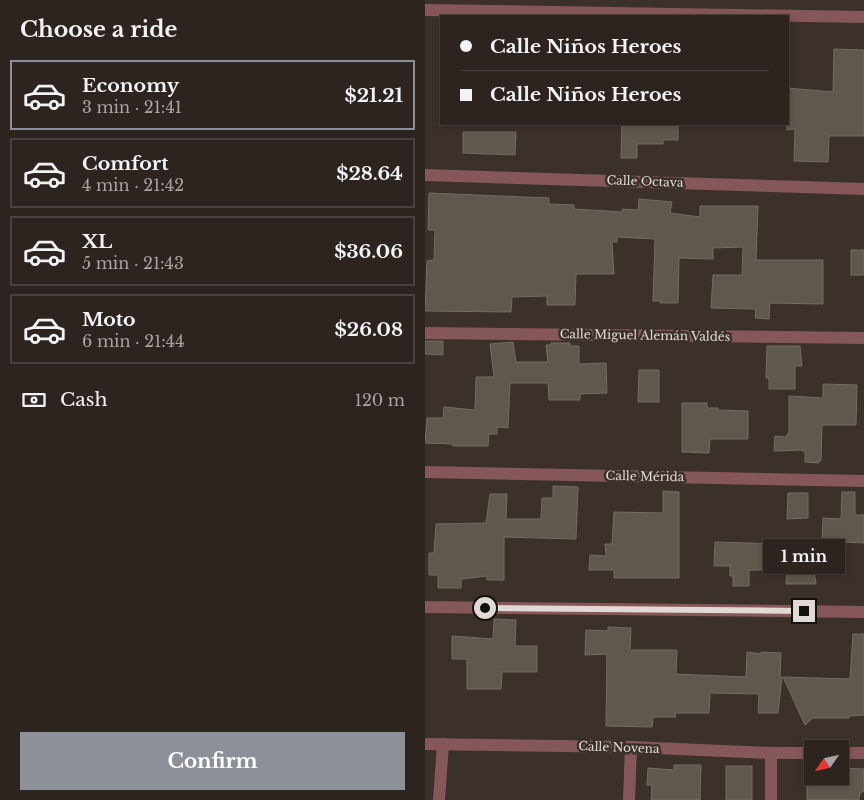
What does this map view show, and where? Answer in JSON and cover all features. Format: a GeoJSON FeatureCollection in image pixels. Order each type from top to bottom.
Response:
{"type":"FeatureCollection","features":[{"type":"Feature","properties":{"kind":"street"},"geometry":{"type":"LineString","coordinates":[[425,10],[640,15]]}},
{"type":"Feature","properties":{"kind":"street"},"geometry":{"type":"LineString","coordinates":[[789,16],[864,17]]}},
{"type":"Feature","properties":{"kind":"street","name":"Calle Octava"},"geometry":{"type":"LineString","coordinates":[[425,175],[864,189]]}},
{"type":"Feature","properties":{"kind":"street","name":"Calle Miguel Alemán Valdés"},"geometry":{"type":"LineString","coordinates":[[425,333],[864,338]]}},
{"type":"Feature","properties":{"kind":"street","name":"Calle Mérida"},"geometry":{"type":"LineString","coordinates":[[425,472],[864,481]]}},
{"type":"Feature","properties":{"kind":"street"},"geometry":{"type":"LineString","coordinates":[[425,607],[864,612]]}},
{"type":"Feature","properties":{"kind":"street","name":"Calle Novena"},"geometry":{"type":"LineString","coordinates":[[425,744],[631,747],[804,753]]}},
{"type":"Feature","properties":{"kind":"street"},"geometry":{"type":"LineString","coordinates":[[439,800],[443,744]]}},
{"type":"Feature","properties":{"kind":"street"},"geometry":{"type":"LineString","coordinates":[[629,800],[631,747]]}},
{"type":"Feature","properties":{"kind":"street"},"geometry":{"type":"LineString","coordinates":[[771,753],[771,800]]}},
{"type":"Feature","properties":{"kind":"street"},"geometry":{"type":"LineString","coordinates":[[849,753],[864,753]]}},
{"type":"Feature","properties":{"kind":"building"},"geometry":{"type":"Polygon","coordinates":[[[834,49],[864,50],[864,136],[829,136],[828,162],[794,161],[795,129],[787,130],[787,125],[789,125],[789,88],[833,92],[834,49]]]}},
{"type":"Feature","properties":{"kind":"building"},"geometry":{"type":"Polygon","coordinates":[[[622,125],[678,125],[678,140],[663,140],[663,144],[637,144],[637,158],[621,158],[622,125]]]}},
{"type":"Feature","properties":{"kind":"building"},"geometry":{"type":"Polygon","coordinates":[[[463,132],[516,132],[515,155],[463,153],[463,132]]]}},
{"type":"Feature","properties":{"kind":"building"},"geometry":{"type":"Polygon","coordinates":[[[429,193],[549,198],[549,204],[574,205],[574,209],[623,212],[622,209],[638,210],[639,199],[672,202],[670,213],[700,217],[700,206],[758,206],[756,260],[823,260],[823,304],[770,303],[769,319],[755,318],[756,309],[711,308],[713,275],[742,275],[743,247],[713,248],[713,259],[679,258],[678,303],[653,301],[655,239],[617,237],[617,242],[612,242],[614,274],[576,274],[575,305],[547,305],[547,296],[512,297],[511,312],[425,311],[427,261],[434,260],[435,230],[428,230],[429,193]]]}},
{"type":"Feature","properties":{"kind":"building"},"geometry":{"type":"Polygon","coordinates":[[[851,250],[864,250],[864,275],[851,275],[851,250]]]}},
{"type":"Feature","properties":{"kind":"building"},"geometry":{"type":"Polygon","coordinates":[[[425,341],[443,341],[443,355],[425,354],[425,341]]]}},
{"type":"Feature","properties":{"kind":"building"},"geometry":{"type":"Polygon","coordinates":[[[513,342],[516,362],[548,362],[546,345],[551,345],[551,343],[570,343],[570,346],[579,346],[579,364],[606,363],[607,393],[580,394],[580,400],[549,400],[548,383],[510,383],[508,428],[497,427],[497,434],[489,434],[488,446],[453,446],[453,444],[425,443],[427,418],[443,418],[444,407],[475,410],[476,377],[494,377],[490,344],[513,342]]]}},
{"type":"Feature","properties":{"kind":"building"},"geometry":{"type":"Polygon","coordinates":[[[767,346],[800,346],[802,366],[795,366],[795,389],[769,389],[769,378],[766,378],[767,346]]]}},
{"type":"Feature","properties":{"kind":"building"},"geometry":{"type":"Polygon","coordinates":[[[639,370],[659,370],[659,402],[638,402],[639,370]]]}},
{"type":"Feature","properties":{"kind":"building"},"geometry":{"type":"Polygon","coordinates":[[[823,384],[857,385],[856,425],[822,425],[821,461],[818,461],[819,463],[805,462],[805,451],[802,450],[774,451],[775,436],[787,437],[787,434],[789,434],[789,396],[823,398],[823,384]]]}},
{"type":"Feature","properties":{"kind":"building"},"geometry":{"type":"Polygon","coordinates":[[[682,403],[707,403],[707,408],[748,411],[748,439],[710,439],[709,453],[682,452],[682,403]]]}},
{"type":"Feature","properties":{"kind":"building"},"geometry":{"type":"Polygon","coordinates":[[[553,486],[578,487],[576,539],[504,537],[504,580],[487,580],[487,576],[461,579],[461,588],[438,588],[438,575],[429,575],[429,553],[434,553],[436,524],[486,523],[490,494],[507,494],[506,519],[541,519],[542,498],[553,498],[553,486]]]}},
{"type":"Feature","properties":{"kind":"building"},"geometry":{"type":"Polygon","coordinates":[[[663,491],[679,492],[679,578],[614,578],[614,570],[589,570],[590,555],[606,556],[605,544],[612,544],[614,512],[663,513],[663,491]]]}},
{"type":"Feature","properties":{"kind":"building"},"geometry":{"type":"Polygon","coordinates":[[[842,492],[855,492],[855,515],[864,515],[864,543],[822,541],[823,518],[841,519],[842,492]]]}},
{"type":"Feature","properties":{"kind":"building"},"geometry":{"type":"Polygon","coordinates":[[[788,493],[808,493],[808,518],[787,519],[788,493]]]}},
{"type":"Feature","properties":{"kind":"building"},"geometry":{"type":"Polygon","coordinates":[[[715,542],[815,545],[814,570],[816,584],[786,584],[787,570],[749,570],[749,586],[733,586],[730,566],[714,566],[715,542]]]}},
{"type":"Feature","properties":{"kind":"building"},"geometry":{"type":"Polygon","coordinates":[[[494,619],[516,620],[515,646],[537,646],[537,672],[502,672],[501,689],[467,689],[467,659],[452,659],[452,636],[493,639],[494,619]]]}},
{"type":"Feature","properties":{"kind":"building"},"geometry":{"type":"Polygon","coordinates":[[[608,627],[631,628],[630,650],[677,650],[676,674],[746,677],[747,652],[761,654],[761,652],[781,653],[780,677],[782,677],[778,713],[758,713],[759,694],[710,693],[709,713],[675,713],[676,717],[653,717],[652,727],[606,726],[607,654],[585,655],[586,630],[608,631],[608,627]]]}},
{"type":"Feature","properties":{"kind":"building"},"geometry":{"type":"Polygon","coordinates":[[[853,634],[864,634],[864,715],[849,716],[849,718],[813,718],[805,725],[783,677],[850,679],[853,634]]]}},
{"type":"Feature","properties":{"kind":"building"},"geometry":{"type":"Polygon","coordinates":[[[674,765],[701,765],[700,800],[651,800],[652,785],[647,785],[648,768],[674,770],[674,765]]]}},
{"type":"Feature","properties":{"kind":"building"},"geometry":{"type":"Polygon","coordinates":[[[726,766],[752,766],[752,800],[726,800],[726,766]]]}},
{"type":"Feature","properties":{"kind":"building"},"geometry":{"type":"Polygon","coordinates":[[[849,768],[864,769],[864,791],[860,793],[859,800],[807,800],[807,785],[849,785],[849,768]]]}},
{"type":"Feature","properties":{"kind":"route"},"geometry":{"type":"LineString","coordinates":[[485,608],[804,611]]}}]}
